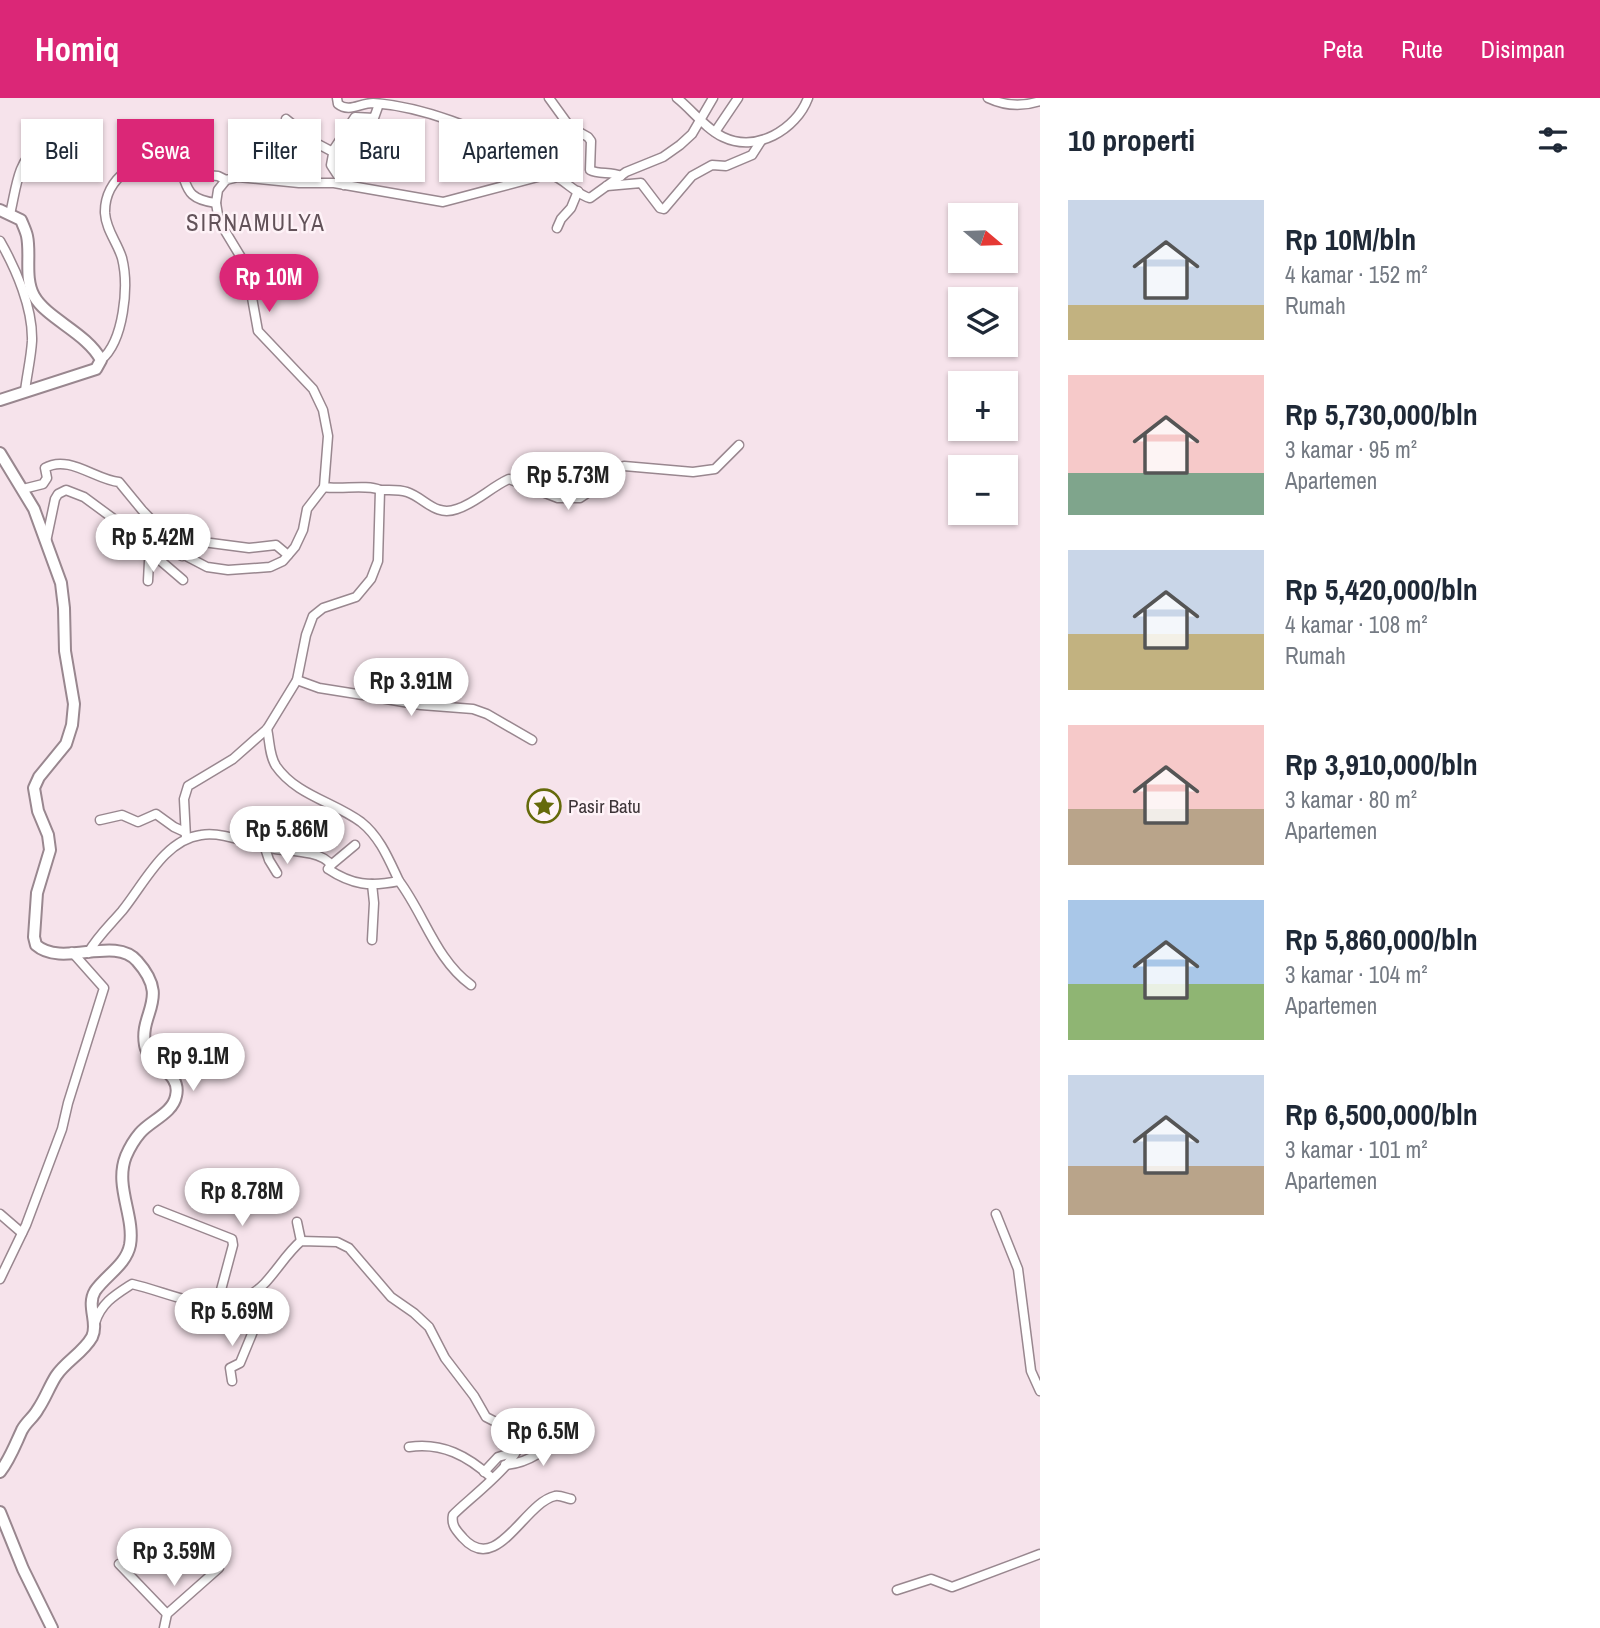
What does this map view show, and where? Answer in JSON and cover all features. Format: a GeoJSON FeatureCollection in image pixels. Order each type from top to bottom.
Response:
{"type":"FeatureCollection","features":[{"type":"Feature","properties":{"kind":"main road"},"geometry":{"type":"LineString","coordinates":[[0,400],[96,369],[100,360],[97,353],[33,295],[27,236],[21,220],[5,212]]}},
{"type":"Feature","properties":{"kind":"main road"},"geometry":{"type":"LineString","coordinates":[[0,453],[34,509],[63,593],[65,651],[74,704],[72,725],[66,744],[39,777],[34,788],[50,850],[37,893],[34,937],[36,945],[57,953],[127,953],[142,968],[150,981],[153,995],[145,1031],[145,1049],[155,1062],[173,1077],[177,1089],[175,1101],[140,1133],[127,1155],[122,1184],[130,1244],[127,1256],[102,1282],[93,1296],[92,1338],[54,1379],[0,1472]]}},
{"type":"Feature","properties":{"kind":"main road"},"geometry":{"type":"LineString","coordinates":[[0,1513],[23,1569],[52,1628]]}},
{"type":"Feature","properties":{"kind":"street"},"geometry":{"type":"LineString","coordinates":[[337,98],[339,107],[363,104],[402,106],[447,119]]}},
{"type":"Feature","properties":{"kind":"street"},"geometry":{"type":"LineString","coordinates":[[549,98],[570,127],[589,137],[590,170],[613,172],[621,176]]}},
{"type":"Feature","properties":{"kind":"street"},"geometry":{"type":"LineString","coordinates":[[566,182],[590,198],[621,176],[663,157],[692,134],[713,98]]}},
{"type":"Feature","properties":{"kind":"street"},"geometry":{"type":"LineString","coordinates":[[715,132],[738,98]]}},
{"type":"Feature","properties":{"kind":"street"},"geometry":{"type":"LineString","coordinates":[[679,99],[715,132],[731,140],[761,141],[780,132],[794,121],[807,98]]}},
{"type":"Feature","properties":{"kind":"street"},"geometry":{"type":"LineString","coordinates":[[988,98],[1029,105],[1040,101]]}},
{"type":"Feature","properties":{"kind":"street"},"geometry":{"type":"LineString","coordinates":[[344,185],[331,165],[333,152],[355,117],[374,118],[379,104]]}},
{"type":"Feature","properties":{"kind":"street"},"geometry":{"type":"LineString","coordinates":[[606,186],[641,183],[660,208],[664,209],[692,176],[712,165],[726,166],[752,155],[761,141]]}},
{"type":"Feature","properties":{"kind":"street"},"geometry":{"type":"LineString","coordinates":[[321,146],[333,152]]}},
{"type":"Feature","properties":{"kind":"street"},"geometry":{"type":"LineString","coordinates":[[100,360],[111,347],[126,294],[121,256],[106,221],[106,200],[110,188],[141,161],[171,159],[181,170],[188,191],[199,200],[216,203]]}},
{"type":"Feature","properties":{"kind":"street"},"geometry":{"type":"LineString","coordinates":[[5,212],[21,168]]}},
{"type":"Feature","properties":{"kind":"street"},"geometry":{"type":"LineString","coordinates":[[214,176],[226,180]]}},
{"type":"Feature","properties":{"kind":"street"},"geometry":{"type":"LineString","coordinates":[[45,544],[55,499],[66,490],[84,497],[153,544],[208,567],[228,570],[270,567],[284,561],[295,547],[303,530],[307,509],[324,487],[328,436],[323,410],[313,389],[258,331],[242,259],[219,221],[216,203],[218,190],[226,180],[238,177],[344,185],[443,202],[515,182]]}},
{"type":"Feature","properties":{"kind":"street"},"geometry":{"type":"LineString","coordinates":[[557,228],[571,208],[578,191]]}},
{"type":"Feature","properties":{"kind":"street"},"geometry":{"type":"LineString","coordinates":[[0,241],[31,322],[32,340],[25,391]]}},
{"type":"Feature","properties":{"kind":"street"},"geometry":{"type":"LineString","coordinates":[[25,302],[29,307],[41,304]]}},
{"type":"Feature","properties":{"kind":"street"},"geometry":{"type":"LineString","coordinates":[[324,487],[373,487],[380,490],[407,491],[442,512],[456,510],[509,479],[558,498],[580,498],[589,492],[605,471],[624,466],[693,472],[715,468],[738,445]]}},
{"type":"Feature","properties":{"kind":"street"},"geometry":{"type":"LineString","coordinates":[[23,489],[46,482],[45,468],[49,465],[66,464],[107,481],[119,482],[180,551],[193,560]]}},
{"type":"Feature","properties":{"kind":"street"},"geometry":{"type":"LineString","coordinates":[[88,953],[96,939],[186,835],[184,799],[189,785],[233,760],[267,729],[297,680],[306,635],[313,616],[323,608],[356,597],[371,579],[378,561],[380,490]]}},
{"type":"Feature","properties":{"kind":"street"},"geometry":{"type":"LineString","coordinates":[[161,528],[202,542],[249,548],[276,545],[288,555]]}},
{"type":"Feature","properties":{"kind":"street"},"geometry":{"type":"LineString","coordinates":[[153,544],[167,568],[183,580]]}},
{"type":"Feature","properties":{"kind":"street"},"geometry":{"type":"LineString","coordinates":[[148,581],[153,544]]}},
{"type":"Feature","properties":{"kind":"street"},"geometry":{"type":"LineString","coordinates":[[297,680],[319,688],[473,709],[532,740]]}},
{"type":"Feature","properties":{"kind":"street"},"geometry":{"type":"LineString","coordinates":[[267,729],[271,756],[281,772],[308,794],[340,809],[363,824],[383,847],[399,881],[445,959],[459,976],[471,985]]}},
{"type":"Feature","properties":{"kind":"street"},"geometry":{"type":"LineString","coordinates":[[100,820],[122,815],[138,822],[155,814],[186,835],[209,834],[265,848],[314,856],[328,860],[331,865]]}},
{"type":"Feature","properties":{"kind":"street"},"geometry":{"type":"LineString","coordinates":[[355,845],[328,869],[344,880],[360,884],[399,881]]}},
{"type":"Feature","properties":{"kind":"street"},"geometry":{"type":"LineString","coordinates":[[265,848],[277,873]]}},
{"type":"Feature","properties":{"kind":"street"},"geometry":{"type":"LineString","coordinates":[[372,884],[372,940]]}},
{"type":"Feature","properties":{"kind":"street"},"geometry":{"type":"LineString","coordinates":[[1,1273],[22,1233],[62,1129],[104,988],[72,952]]}},
{"type":"Feature","properties":{"kind":"street"},"geometry":{"type":"LineString","coordinates":[[158,1210],[232,1239],[233,1245],[217,1305]]}},
{"type":"Feature","properties":{"kind":"street"},"geometry":{"type":"LineString","coordinates":[[0,1214],[22,1233]]}},
{"type":"Feature","properties":{"kind":"street"},"geometry":{"type":"LineString","coordinates":[[996,1214],[1018,1269],[1031,1371],[1040,1391]]}},
{"type":"Feature","properties":{"kind":"street"},"geometry":{"type":"LineString","coordinates":[[297,1222],[301,1241]]}},
{"type":"Feature","properties":{"kind":"street"},"geometry":{"type":"LineString","coordinates":[[94,1326],[98,1312],[106,1301],[132,1284],[180,1299],[217,1305],[245,1298],[264,1284],[301,1241]]}},
{"type":"Feature","properties":{"kind":"street"},"geometry":{"type":"LineString","coordinates":[[301,1241],[337,1242],[349,1248],[391,1297],[414,1312],[429,1327],[444,1357],[474,1396],[486,1417],[521,1435],[521,1444],[506,1465],[452,1516],[456,1530],[469,1545],[478,1550],[486,1550],[506,1537],[548,1499],[558,1496],[571,1499]]}},
{"type":"Feature","properties":{"kind":"street"},"geometry":{"type":"LineString","coordinates":[[232,1381],[230,1368],[240,1363],[254,1329],[265,1317],[245,1298]]}},
{"type":"Feature","properties":{"kind":"street"},"geometry":{"type":"LineString","coordinates":[[506,1465],[523,1462],[546,1450],[564,1433]]}},
{"type":"Feature","properties":{"kind":"street"},"geometry":{"type":"LineString","coordinates":[[409,1447],[442,1447],[473,1462],[492,1478]]}},
{"type":"Feature","properties":{"kind":"street"},"geometry":{"type":"LineString","coordinates":[[484,1472],[498,1457],[517,1450]]}},
{"type":"Feature","properties":{"kind":"street"},"geometry":{"type":"LineString","coordinates":[[897,1590],[931,1579],[952,1587],[1040,1554]]}},
{"type":"Feature","properties":{"kind":"street"},"geometry":{"type":"LineString","coordinates":[[119,1564],[167,1614]]}},
{"type":"Feature","properties":{"kind":"street"},"geometry":{"type":"LineString","coordinates":[[163,1628],[167,1614],[219,1568]]}},
{"type":"Feature","properties":{"kind":"place","name":"Pasir Batu"},"geometry":{"type":"Point","coordinates":[544,806]}},
{"type":"Feature","properties":{"kind":"district","name":"SIRNAMULYA"},"geometry":{"type":"Point","coordinates":[256,222]}}]}
